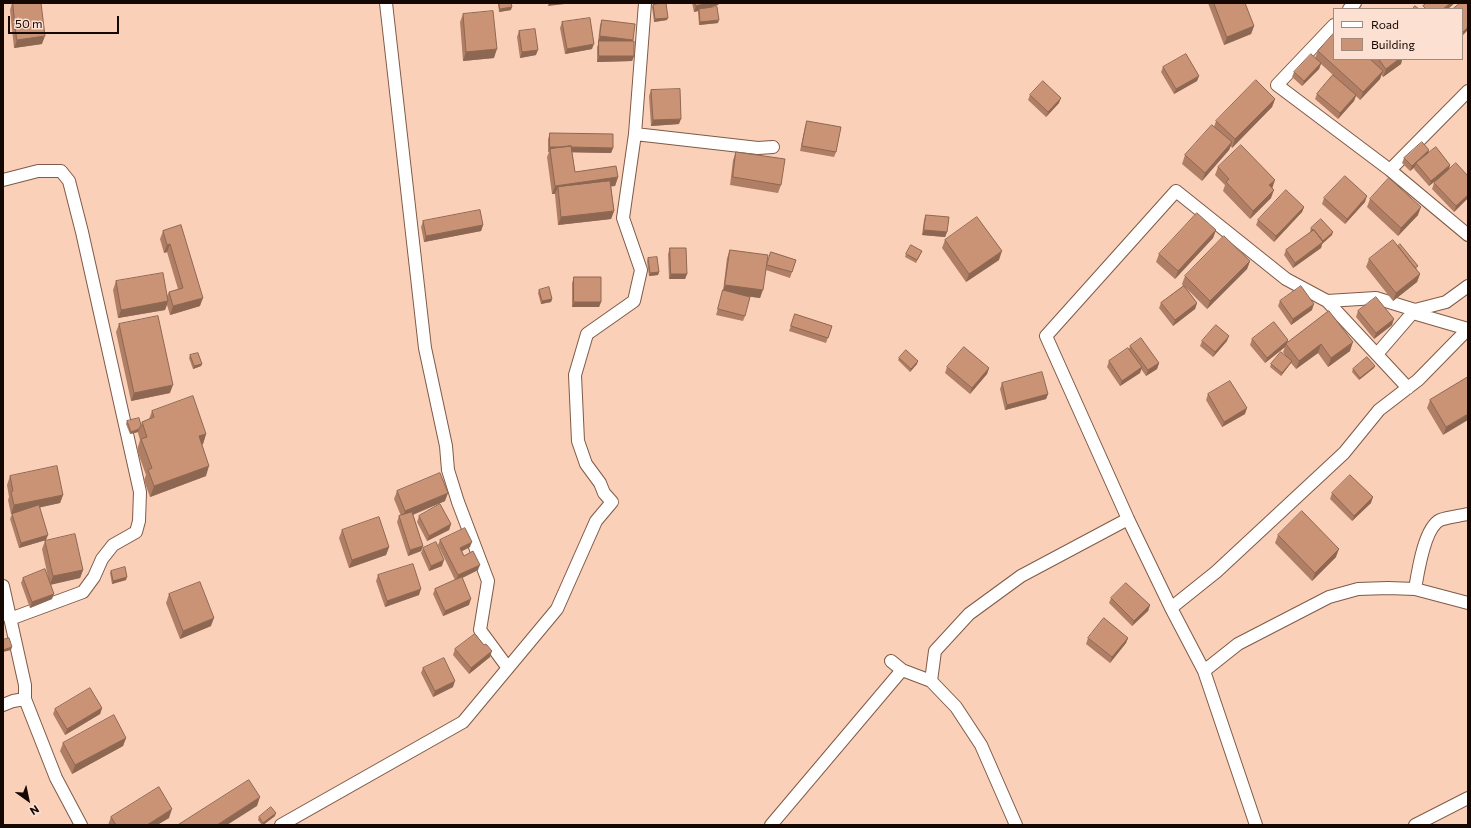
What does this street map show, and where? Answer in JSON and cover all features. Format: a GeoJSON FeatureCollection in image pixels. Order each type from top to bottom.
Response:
{"type":"FeatureCollection","features":[{"type":"Feature","properties":{"kind":"street"},"geometry":{"type":"LineString","coordinates":[[386,3],[425,348],[446,446],[448,470],[458,502],[488,581],[480,630],[508,668]]}},
{"type":"Feature","properties":{"kind":"street"},"geometry":{"type":"LineString","coordinates":[[281,825],[463,722],[557,609],[596,521],[612,502],[604,493],[600,483],[586,464],[578,442],[575,375],[587,334],[634,300],[641,270],[623,218],[635,134],[645,3]]}},
{"type":"Feature","properties":{"kind":"street"},"geometry":{"type":"LineString","coordinates":[[1333,26],[1277,84],[1390,170],[1468,235]]}},
{"type":"Feature","properties":{"kind":"street"},"geometry":{"type":"LineString","coordinates":[[1390,170],[1468,91]]}},
{"type":"Feature","properties":{"kind":"street"},"geometry":{"type":"LineString","coordinates":[[635,134],[758,148],[773,146]]}},
{"type":"Feature","properties":{"kind":"street"},"geometry":{"type":"LineString","coordinates":[[3,180],[38,171],[61,171],[69,181],[82,232],[140,492],[139,521],[136,532],[113,545],[102,559],[94,577],[82,592],[10,619]]}},
{"type":"Feature","properties":{"kind":"street"},"geometry":{"type":"LineString","coordinates":[[1256,825],[1204,671],[1171,608],[1128,519],[1046,336],[1176,191],[1286,279],[1327,301],[1378,354],[1408,388]]}},
{"type":"Feature","properties":{"kind":"street"},"geometry":{"type":"LineString","coordinates":[[1378,354],[1414,311],[1446,302],[1468,286]]}},
{"type":"Feature","properties":{"kind":"street"},"geometry":{"type":"LineString","coordinates":[[1171,608],[1222,567],[1344,453],[1379,410],[1418,380],[1468,329],[1376,298],[1327,301]]}},
{"type":"Feature","properties":{"kind":"street"},"geometry":{"type":"LineString","coordinates":[[1415,589],[1419,564],[1427,535],[1439,520],[1468,514]]}},
{"type":"Feature","properties":{"kind":"street"},"geometry":{"type":"LineString","coordinates":[[931,681],[935,651],[969,614],[1021,576],[1128,519]]}},
{"type":"Feature","properties":{"kind":"street"},"geometry":{"type":"LineString","coordinates":[[3,586],[25,685],[25,699],[56,778],[81,825]]}},
{"type":"Feature","properties":{"kind":"street"},"geometry":{"type":"LineString","coordinates":[[1204,671],[1238,644],[1329,597],[1358,589],[1415,589],[1468,603]]}},
{"type":"Feature","properties":{"kind":"street"},"geometry":{"type":"LineString","coordinates":[[891,661],[902,670],[931,681],[956,707],[981,745],[1016,825]]}},
{"type":"Feature","properties":{"kind":"street"},"geometry":{"type":"LineString","coordinates":[[771,825],[902,670]]}},
{"type":"Feature","properties":{"kind":"street"},"geometry":{"type":"LineString","coordinates":[[3,705],[13,701],[25,699]]}},
{"type":"Feature","properties":{"kind":"street"},"geometry":{"type":"LineString","coordinates":[[1415,825],[1468,798]]}},
{"type":"Feature","properties":{"kind":"building"},"geometry":{"type":"Polygon","coordinates":[[[13,3],[41,3],[45,36],[17,40],[13,3]]]}},
{"type":"Feature","properties":{"kind":"building"},"geometry":{"type":"Polygon","coordinates":[[[499,3],[511,3],[512,7],[500,9],[499,3]]]}},
{"type":"Feature","properties":{"kind":"building"},"geometry":{"type":"Polygon","coordinates":[[[666,3],[668,18],[655,19],[653,5],[666,3]]]}},
{"type":"Feature","properties":{"kind":"building"},"geometry":{"type":"Polygon","coordinates":[[[695,3],[708,3],[696,6],[695,3]]]}},
{"type":"Feature","properties":{"kind":"building"},"geometry":{"type":"Polygon","coordinates":[[[1214,3],[1245,3],[1254,26],[1227,37],[1214,3]]]}},
{"type":"Feature","properties":{"kind":"building"},"geometry":{"type":"Polygon","coordinates":[[[1427,3],[1450,3],[1444,8],[1425,8],[1423,6],[1427,3]]]}},
{"type":"Feature","properties":{"kind":"building"},"geometry":{"type":"Polygon","coordinates":[[[1460,3],[1466,3],[1468,5],[1468,27],[1463,32],[1463,8],[1454,8],[1460,3]]]}},
{"type":"Feature","properties":{"kind":"building"},"geometry":{"type":"Polygon","coordinates":[[[717,7],[719,20],[700,22],[699,9],[717,7]]]}},
{"type":"Feature","properties":{"kind":"building"},"geometry":{"type":"Polygon","coordinates":[[[493,11],[497,49],[466,52],[463,14],[493,11]]]}},
{"type":"Feature","properties":{"kind":"building"},"geometry":{"type":"Polygon","coordinates":[[[590,18],[594,44],[567,49],[562,22],[590,18]]]}},
{"type":"Feature","properties":{"kind":"building"},"geometry":{"type":"Polygon","coordinates":[[[602,20],[635,24],[633,40],[600,36],[602,20]]]}},
{"type":"Feature","properties":{"kind":"building"},"geometry":{"type":"Polygon","coordinates":[[[535,29],[538,50],[522,52],[519,31],[535,29]]]}},
{"type":"Feature","properties":{"kind":"building"},"geometry":{"type":"Polygon","coordinates":[[[1333,34],[1333,60],[1371,60],[1383,71],[1363,92],[1318,51],[1333,34]]]}},
{"type":"Feature","properties":{"kind":"building"},"geometry":{"type":"Polygon","coordinates":[[[599,41],[634,41],[634,56],[599,56],[599,41]]]}},
{"type":"Feature","properties":{"kind":"building"},"geometry":{"type":"Polygon","coordinates":[[[1186,54],[1199,76],[1176,89],[1163,67],[1186,54]]]}},
{"type":"Feature","properties":{"kind":"building"},"geometry":{"type":"Polygon","coordinates":[[[1311,54],[1321,63],[1304,81],[1294,72],[1311,54]]]}},
{"type":"Feature","properties":{"kind":"building"},"geometry":{"type":"Polygon","coordinates":[[[1380,60],[1398,60],[1386,69],[1380,60]]]}},
{"type":"Feature","properties":{"kind":"building"},"geometry":{"type":"Polygon","coordinates":[[[1333,75],[1356,95],[1340,113],[1317,94],[1333,75]]]}},
{"type":"Feature","properties":{"kind":"building"},"geometry":{"type":"Polygon","coordinates":[[[1256,80],[1275,99],[1235,139],[1216,121],[1256,80]]]}},
{"type":"Feature","properties":{"kind":"building"},"geometry":{"type":"Polygon","coordinates":[[[1043,81],[1061,98],[1048,112],[1030,95],[1043,81]]]}},
{"type":"Feature","properties":{"kind":"building"},"geometry":{"type":"Polygon","coordinates":[[[680,89],[681,119],[653,120],[651,90],[680,89]]]}},
{"type":"Feature","properties":{"kind":"building"},"geometry":{"type":"Polygon","coordinates":[[[807,121],[841,127],[836,152],[802,146],[807,121]]]}},
{"type":"Feature","properties":{"kind":"building"},"geometry":{"type":"Polygon","coordinates":[[[1212,125],[1232,142],[1205,173],[1185,155],[1212,125]]]}},
{"type":"Feature","properties":{"kind":"building"},"geometry":{"type":"Polygon","coordinates":[[[550,133],[613,134],[613,148],[571,146],[550,147],[550,133]]]}},
{"type":"Feature","properties":{"kind":"building"},"geometry":{"type":"Polygon","coordinates":[[[1422,142],[1429,150],[1412,166],[1404,158],[1422,142]]]}},
{"type":"Feature","properties":{"kind":"building"},"geometry":{"type":"Polygon","coordinates":[[[1241,145],[1275,180],[1269,185],[1274,190],[1253,211],[1226,182],[1229,179],[1218,167],[1241,145]]]}},
{"type":"Feature","properties":{"kind":"building"},"geometry":{"type":"Polygon","coordinates":[[[571,146],[575,172],[616,166],[618,177],[555,186],[550,149],[571,146]]]}},
{"type":"Feature","properties":{"kind":"building"},"geometry":{"type":"Polygon","coordinates":[[[1436,147],[1450,165],[1431,181],[1416,163],[1436,147]]]}},
{"type":"Feature","properties":{"kind":"building"},"geometry":{"type":"Polygon","coordinates":[[[736,152],[785,159],[781,185],[733,177],[736,152]]]}},
{"type":"Feature","properties":{"kind":"building"},"geometry":{"type":"Polygon","coordinates":[[[1456,163],[1468,176],[1468,195],[1456,206],[1434,183],[1456,163]]]}},
{"type":"Feature","properties":{"kind":"building"},"geometry":{"type":"Polygon","coordinates":[[[1345,176],[1367,196],[1347,219],[1324,198],[1345,176]]]}},
{"type":"Feature","properties":{"kind":"building"},"geometry":{"type":"Polygon","coordinates":[[[1389,178],[1421,207],[1401,228],[1370,199],[1389,178]]]}},
{"type":"Feature","properties":{"kind":"building"},"geometry":{"type":"Polygon","coordinates":[[[610,181],[614,211],[561,217],[558,187],[610,181]]]}},
{"type":"Feature","properties":{"kind":"building"},"geometry":{"type":"Polygon","coordinates":[[[1286,190],[1304,207],[1276,236],[1258,220],[1286,190]]]}},
{"type":"Feature","properties":{"kind":"building"},"geometry":{"type":"Polygon","coordinates":[[[480,210],[483,225],[426,236],[423,221],[480,210]]]}},
{"type":"Feature","properties":{"kind":"building"},"geometry":{"type":"Polygon","coordinates":[[[1197,213],[1216,230],[1178,271],[1159,254],[1197,213]]]}},
{"type":"Feature","properties":{"kind":"building"},"geometry":{"type":"Polygon","coordinates":[[[926,215],[949,217],[947,232],[924,230],[926,215]]]}},
{"type":"Feature","properties":{"kind":"building"},"geometry":{"type":"Polygon","coordinates":[[[977,217],[1002,251],[969,274],[945,240],[977,217]]]}},
{"type":"Feature","properties":{"kind":"building"},"geometry":{"type":"Polygon","coordinates":[[[1321,219],[1333,232],[1323,241],[1311,228],[1321,219]]]}},
{"type":"Feature","properties":{"kind":"building"},"geometry":{"type":"Polygon","coordinates":[[[181,225],[203,298],[173,306],[169,292],[183,288],[170,244],[167,245],[163,231],[181,225]]]}},
{"type":"Feature","properties":{"kind":"building"},"geometry":{"type":"Polygon","coordinates":[[[1314,230],[1323,242],[1295,263],[1286,250],[1314,230]]]}},
{"type":"Feature","properties":{"kind":"building"},"geometry":{"type":"Polygon","coordinates":[[[1224,236],[1250,261],[1210,301],[1185,276],[1224,236]]]}},
{"type":"Feature","properties":{"kind":"building"},"geometry":{"type":"Polygon","coordinates":[[[1393,240],[1420,274],[1396,293],[1369,259],[1393,240]]]}},
{"type":"Feature","properties":{"kind":"building"},"geometry":{"type":"Polygon","coordinates":[[[1400,244],[1418,266],[1415,268],[1398,246],[1400,244]]]}},
{"type":"Feature","properties":{"kind":"building"},"geometry":{"type":"Polygon","coordinates":[[[911,245],[922,251],[917,260],[906,254],[911,245]]]}},
{"type":"Feature","properties":{"kind":"building"},"geometry":{"type":"Polygon","coordinates":[[[670,248],[686,248],[687,274],[671,274],[670,248]]]}},
{"type":"Feature","properties":{"kind":"building"},"geometry":{"type":"Polygon","coordinates":[[[730,250],[768,255],[763,290],[725,285],[730,250]]]}},
{"type":"Feature","properties":{"kind":"building"},"geometry":{"type":"Polygon","coordinates":[[[771,252],[796,260],[792,272],[767,265],[771,252]]]}},
{"type":"Feature","properties":{"kind":"building"},"geometry":{"type":"Polygon","coordinates":[[[657,257],[659,272],[650,273],[648,258],[657,257]]]}},
{"type":"Feature","properties":{"kind":"building"},"geometry":{"type":"Polygon","coordinates":[[[163,273],[168,301],[121,310],[116,281],[163,273]]]}},
{"type":"Feature","properties":{"kind":"building"},"geometry":{"type":"Polygon","coordinates":[[[574,277],[601,277],[601,302],[574,302],[574,277]]]}},
{"type":"Feature","properties":{"kind":"building"},"geometry":{"type":"Polygon","coordinates":[[[1184,286],[1197,303],[1175,320],[1161,303],[1184,286]]]}},
{"type":"Feature","properties":{"kind":"building"},"geometry":{"type":"Polygon","coordinates":[[[1301,286],[1314,304],[1293,319],[1280,301],[1301,286]]]}},
{"type":"Feature","properties":{"kind":"building"},"geometry":{"type":"Polygon","coordinates":[[[549,287],[552,299],[542,301],[539,290],[549,287]]]}},
{"type":"Feature","properties":{"kind":"building"},"geometry":{"type":"Polygon","coordinates":[[[723,290],[750,297],[745,316],[718,309],[723,290]]]}},
{"type":"Feature","properties":{"kind":"building"},"geometry":{"type":"Polygon","coordinates":[[[1376,297],[1394,319],[1376,333],[1358,311],[1376,297]]]}},
{"type":"Feature","properties":{"kind":"building"},"geometry":{"type":"Polygon","coordinates":[[[1329,311],[1353,342],[1331,358],[1321,344],[1299,361],[1286,344],[1329,311]]]}},
{"type":"Feature","properties":{"kind":"building"},"geometry":{"type":"Polygon","coordinates":[[[795,314],[832,326],[828,338],[791,326],[795,314]]]}},
{"type":"Feature","properties":{"kind":"building"},"geometry":{"type":"Polygon","coordinates":[[[158,316],[173,385],[134,393],[119,324],[158,316]]]}},
{"type":"Feature","properties":{"kind":"building"},"geometry":{"type":"Polygon","coordinates":[[[1274,322],[1288,340],[1267,358],[1252,339],[1274,322]]]}},
{"type":"Feature","properties":{"kind":"building"},"geometry":{"type":"Polygon","coordinates":[[[1216,325],[1229,336],[1215,352],[1202,341],[1216,325]]]}},
{"type":"Feature","properties":{"kind":"building"},"geometry":{"type":"Polygon","coordinates":[[[1141,338],[1159,363],[1148,370],[1130,346],[1141,338]]]}},
{"type":"Feature","properties":{"kind":"building"},"geometry":{"type":"Polygon","coordinates":[[[964,347],[989,368],[972,388],[947,367],[964,347]]]}},
{"type":"Feature","properties":{"kind":"building"},"geometry":{"type":"Polygon","coordinates":[[[1128,348],[1142,367],[1122,381],[1109,361],[1128,348]]]}},
{"type":"Feature","properties":{"kind":"building"},"geometry":{"type":"Polygon","coordinates":[[[906,350],[918,361],[911,369],[899,358],[906,350]]]}},
{"type":"Feature","properties":{"kind":"building"},"geometry":{"type":"Polygon","coordinates":[[[1281,352],[1292,361],[1282,373],[1271,364],[1281,352]]]}},
{"type":"Feature","properties":{"kind":"building"},"geometry":{"type":"Polygon","coordinates":[[[198,353],[202,364],[194,366],[190,355],[198,353]]]}},
{"type":"Feature","properties":{"kind":"building"},"geometry":{"type":"Polygon","coordinates":[[[1367,357],[1375,366],[1360,378],[1353,369],[1367,357]]]}},
{"type":"Feature","properties":{"kind":"building"},"geometry":{"type":"Polygon","coordinates":[[[1042,372],[1048,394],[1007,405],[1002,383],[1042,372]]]}},
{"type":"Feature","properties":{"kind":"building"},"geometry":{"type":"Polygon","coordinates":[[[1468,377],[1468,414],[1446,427],[1430,400],[1468,377]]]}},
{"type":"Feature","properties":{"kind":"building"},"geometry":{"type":"Polygon","coordinates":[[[1230,381],[1247,408],[1224,422],[1208,394],[1230,381]]]}},
{"type":"Feature","properties":{"kind":"building"},"geometry":{"type":"Polygon","coordinates":[[[193,396],[206,434],[199,436],[209,466],[154,486],[148,470],[152,468],[141,439],[147,437],[142,422],[154,417],[152,411],[193,396]]]}},
{"type":"Feature","properties":{"kind":"building"},"geometry":{"type":"Polygon","coordinates":[[[139,418],[141,425],[139,429],[131,432],[127,421],[139,418]]]}},
{"type":"Feature","properties":{"kind":"building"},"geometry":{"type":"Polygon","coordinates":[[[57,466],[63,495],[14,505],[10,476],[57,466]]]}},
{"type":"Feature","properties":{"kind":"building"},"geometry":{"type":"Polygon","coordinates":[[[440,473],[448,493],[405,511],[397,491],[440,473]]]}},
{"type":"Feature","properties":{"kind":"building"},"geometry":{"type":"Polygon","coordinates":[[[1350,475],[1373,497],[1354,516],[1332,493],[1350,475]]]}},
{"type":"Feature","properties":{"kind":"building"},"geometry":{"type":"Polygon","coordinates":[[[440,504],[451,524],[429,536],[419,516],[440,504]]]}},
{"type":"Feature","properties":{"kind":"building"},"geometry":{"type":"Polygon","coordinates":[[[39,505],[48,535],[21,543],[12,514],[39,505]]]}},
{"type":"Feature","properties":{"kind":"building"},"geometry":{"type":"Polygon","coordinates":[[[1302,511],[1339,549],[1315,573],[1278,535],[1302,511]]]}},
{"type":"Feature","properties":{"kind":"building"},"geometry":{"type":"Polygon","coordinates":[[[412,512],[423,546],[410,550],[399,516],[412,512]]]}},
{"type":"Feature","properties":{"kind":"building"},"geometry":{"type":"Polygon","coordinates":[[[379,517],[389,547],[352,560],[342,530],[379,517]]]}},
{"type":"Feature","properties":{"kind":"building"},"geometry":{"type":"Polygon","coordinates":[[[465,528],[472,542],[460,548],[464,556],[473,551],[480,565],[458,575],[440,540],[465,528]]]}},
{"type":"Feature","properties":{"kind":"building"},"geometry":{"type":"Polygon","coordinates":[[[75,534],[83,570],[53,576],[45,541],[75,534]]]}},
{"type":"Feature","properties":{"kind":"building"},"geometry":{"type":"Polygon","coordinates":[[[436,542],[444,560],[431,566],[423,548],[436,542]]]}},
{"type":"Feature","properties":{"kind":"building"},"geometry":{"type":"Polygon","coordinates":[[[413,564],[421,589],[387,601],[378,575],[413,564]]]}},
{"type":"Feature","properties":{"kind":"building"},"geometry":{"type":"Polygon","coordinates":[[[125,567],[127,577],[113,581],[111,571],[125,567]]]}},
{"type":"Feature","properties":{"kind":"building"},"geometry":{"type":"Polygon","coordinates":[[[45,569],[54,594],[32,602],[23,578],[45,569]]]}},
{"type":"Feature","properties":{"kind":"building"},"geometry":{"type":"Polygon","coordinates":[[[462,577],[471,599],[445,611],[435,589],[462,577]]]}},
{"type":"Feature","properties":{"kind":"building"},"geometry":{"type":"Polygon","coordinates":[[[200,582],[214,618],[183,631],[169,594],[200,582]]]}},
{"type":"Feature","properties":{"kind":"building"},"geometry":{"type":"Polygon","coordinates":[[[1126,583],[1150,605],[1134,621],[1111,598],[1126,583]]]}},
{"type":"Feature","properties":{"kind":"building"},"geometry":{"type":"Polygon","coordinates":[[[1104,618],[1128,638],[1112,657],[1088,638],[1104,618]]]}},
{"type":"Feature","properties":{"kind":"building"},"geometry":{"type":"Polygon","coordinates":[[[475,634],[484,645],[486,644],[492,651],[471,668],[455,649],[475,634]]]}},
{"type":"Feature","properties":{"kind":"building"},"geometry":{"type":"Polygon","coordinates":[[[9,638],[12,647],[3,650],[3,640],[9,638]]]}},
{"type":"Feature","properties":{"kind":"building"},"geometry":{"type":"Polygon","coordinates":[[[444,658],[455,681],[435,691],[423,668],[444,658]]]}},
{"type":"Feature","properties":{"kind":"building"},"geometry":{"type":"Polygon","coordinates":[[[90,688],[102,708],[67,729],[55,709],[90,688]]]}},
{"type":"Feature","properties":{"kind":"building"},"geometry":{"type":"Polygon","coordinates":[[[114,715],[126,738],[75,765],[63,743],[114,715]]]}},
{"type":"Feature","properties":{"kind":"building"},"geometry":{"type":"Polygon","coordinates":[[[249,780],[260,797],[217,825],[178,825],[249,780]]]}},
{"type":"Feature","properties":{"kind":"building"},"geometry":{"type":"Polygon","coordinates":[[[159,787],[172,809],[147,825],[116,825],[111,817],[159,787]]]}},
{"type":"Feature","properties":{"kind":"building"},"geometry":{"type":"Polygon","coordinates":[[[271,807],[276,813],[263,823],[259,817],[271,807]]]}}]}
